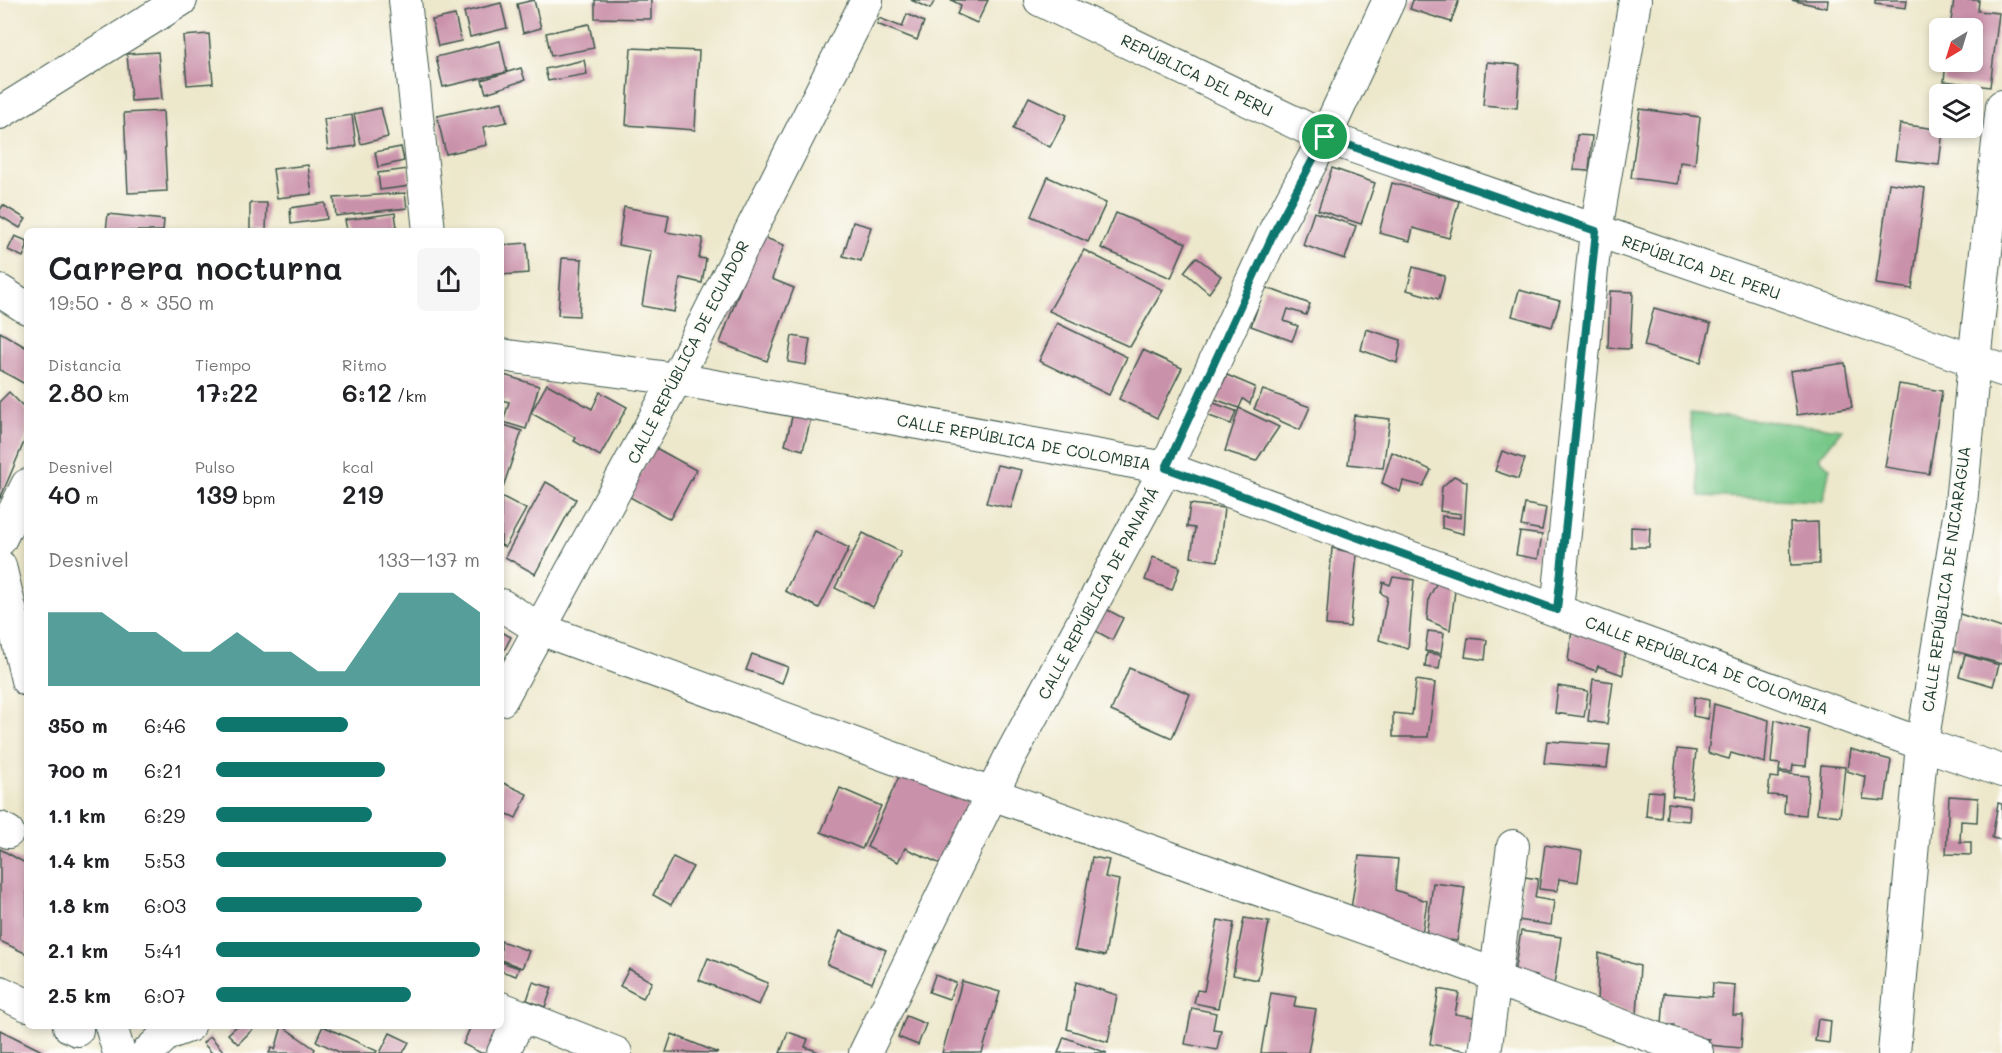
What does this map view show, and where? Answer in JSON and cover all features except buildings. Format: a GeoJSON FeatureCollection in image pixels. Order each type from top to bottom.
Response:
{"type":"FeatureCollection","features":[{"type":"Feature","properties":{"kind":"street"},"geometry":{"type":"LineString","coordinates":[[0,112],[181,0]]}},
{"type":"Feature","properties":{"kind":"street"},"geometry":{"type":"LineString","coordinates":[[405,0],[429,228]]}},
{"type":"Feature","properties":{"kind":"street","name":"CALLE REPÚBLICA DE ECUADOR"},"geometry":{"type":"LineString","coordinates":[[504,695],[676,379],[867,0]]}},
{"type":"Feature","properties":{"kind":"street","name":"REPÚBLICA DEL PERU"},"geometry":{"type":"LineString","coordinates":[[1040,0],[1325,137],[1988,365]]}},
{"type":"Feature","properties":{"kind":"street","name":"CALLE REPÚBLICA DE PANAMÁ"},"geometry":{"type":"LineString","coordinates":[[865,1053],[992,794],[1166,468],[1275,230],[1325,137],[1389,0]]}},
{"type":"Feature","properties":{"kind":"street"},"geometry":{"type":"LineString","coordinates":[[1557,610],[1596,231],[1635,0]]}},
{"type":"Feature","properties":{"kind":"street","name":"CALLE REPÚBLICA DE NICARAGUA"},"geometry":{"type":"LineString","coordinates":[[1894,1053],[1922,744],[1961,504],[1988,365],[2002,106]]}},
{"type":"Feature","properties":{"kind":"street"},"geometry":{"type":"LineString","coordinates":[[0,290],[24,292]]}},
{"type":"Feature","properties":{"kind":"street"},"geometry":{"type":"LineString","coordinates":[[0,290],[24,306]]}},
{"type":"Feature","properties":{"kind":"street","name":"CALLE REPÚBLICA DE COLOMBIA"},"geometry":{"type":"LineString","coordinates":[[504,355],[676,379],[1166,468],[1922,744],[2002,771]]}},
{"type":"Feature","properties":{"kind":"street"},"geometry":{"type":"LineString","coordinates":[[0,540],[24,491]]}},
{"type":"Feature","properties":{"kind":"street"},"geometry":{"type":"LineString","coordinates":[[0,566],[24,667]]}},
{"type":"Feature","properties":{"kind":"street"},"geometry":{"type":"LineString","coordinates":[[504,606],[540,629],[992,794],[1483,969],[1496,979],[1697,1053]]}},
{"type":"Feature","properties":{"kind":"street"},"geometry":{"type":"LineString","coordinates":[[1485,1053],[1513,846]]}},
{"type":"Feature","properties":{"kind":"street"},"geometry":{"type":"LineString","coordinates":[[0,992],[24,1004]]}},
{"type":"Feature","properties":{"kind":"street"},"geometry":{"type":"LineString","coordinates":[[503,1053],[511,1012],[616,1053]]}},
{"type":"Feature","properties":{"kind":"street"},"geometry":{"type":"LineString","coordinates":[[112,1029],[118,1053]]}},
{"type":"Feature","properties":{"kind":"green space"},"geometry":{"type":"Polygon","coordinates":[[[1689,413],[1842,429],[1819,458],[1830,468],[1823,501],[1700,496],[1689,413]]]}},
{"type":"Feature","properties":{"kind":"route"},"geometry":{"type":"LineString","coordinates":[[1325,137],[1596,231],[1557,610],[1166,468],[1275,230],[1325,137]]}}]}
